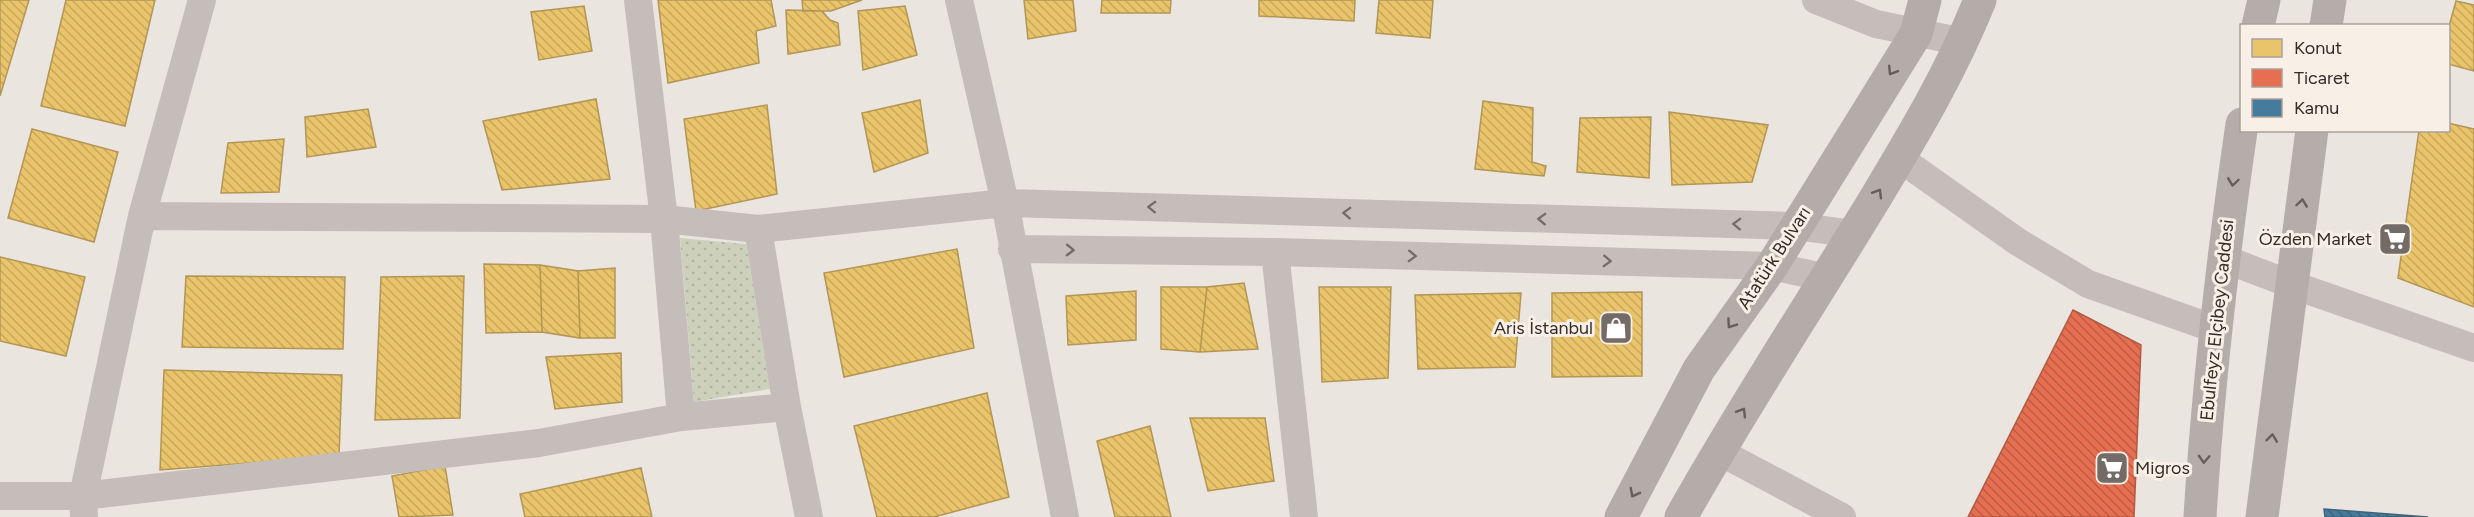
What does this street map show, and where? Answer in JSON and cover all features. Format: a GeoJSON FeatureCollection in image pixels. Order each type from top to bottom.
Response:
{"type":"FeatureCollection","features":[{"type":"Feature","properties":{"kind":"main road","name":"Atatürk Bulvarı"},"geometry":{"type":"LineString","coordinates":[[1622,517],[1699,369],[1772,266],[1916,34],[1925,0]]}},
{"type":"Feature","properties":{"kind":"main road"},"geometry":{"type":"LineString","coordinates":[[1681,517],[1718,451],[1827,278],[1932,103],[1963,42],[1980,0]]}},
{"type":"Feature","properties":{"kind":"main road"},"geometry":{"type":"LineString","coordinates":[[2258,24],[2264,0]]}},
{"type":"Feature","properties":{"kind":"main road"},"geometry":{"type":"LineString","coordinates":[[2326,24],[2330,0]]}},
{"type":"Feature","properties":{"kind":"main road","name":"Ebulfeyz Elçibey Caddesi"},"geometry":{"type":"LineString","coordinates":[[2200,517],[2207,406],[2222,258],[2240,131]]}},
{"type":"Feature","properties":{"kind":"main road"},"geometry":{"type":"LineString","coordinates":[[2262,517],[2290,284],[2312,132]]}},
{"type":"Feature","properties":{"kind":"street"},"geometry":{"type":"LineString","coordinates":[[638,0],[664,219],[681,417]]}},
{"type":"Feature","properties":{"kind":"street"},"geometry":{"type":"LineString","coordinates":[[959,0],[1005,203],[1065,517]]}},
{"type":"Feature","properties":{"kind":"street"},"geometry":{"type":"LineString","coordinates":[[1816,0],[1880,12],[1916,34],[1963,42]]}},
{"type":"Feature","properties":{"kind":"street"},"geometry":{"type":"LineString","coordinates":[[83,507],[142,216],[206,1]]}},
{"type":"Feature","properties":{"kind":"street"},"geometry":{"type":"LineString","coordinates":[[1899,158],[2018,242],[2088,284],[2215,329]]}},
{"type":"Feature","properties":{"kind":"street"},"geometry":{"type":"LineString","coordinates":[[142,216],[664,219],[758,229],[1005,203],[1795,226],[1854,234]]}},
{"type":"Feature","properties":{"kind":"street"},"geometry":{"type":"LineString","coordinates":[[758,229],[809,517]]}},
{"type":"Feature","properties":{"kind":"street"},"geometry":{"type":"LineString","coordinates":[[1012,249],[1275,252],[1772,266],[1827,278]]}},
{"type":"Feature","properties":{"kind":"street"},"geometry":{"type":"LineString","coordinates":[[1275,252],[1304,517]]}},
{"type":"Feature","properties":{"kind":"street"},"geometry":{"type":"LineString","coordinates":[[2222,258],[2474,348]]}},
{"type":"Feature","properties":{"kind":"street"},"geometry":{"type":"LineString","coordinates":[[0,496],[83,507],[539,443],[681,417],[788,406]]}},
{"type":"Feature","properties":{"kind":"street"},"geometry":{"type":"LineString","coordinates":[[1718,451],[1842,517]]}},
{"type":"Feature","properties":{"kind":"green space"},"geometry":{"type":"Polygon","coordinates":[[[680,238],[746,244],[770,389],[694,402],[680,238]]]}},
{"type":"Feature","properties":{"kind":"building: Konut"},"geometry":{"type":"Polygon","coordinates":[[[0,0],[29,0],[0,96],[0,0]]]}},
{"type":"Feature","properties":{"kind":"building: Konut"},"geometry":{"type":"Polygon","coordinates":[[[66,0],[155,0],[125,126],[41,106],[66,0]]]}},
{"type":"Feature","properties":{"kind":"building: Konut"},"geometry":{"type":"Polygon","coordinates":[[[658,0],[771,0],[776,26],[756,31],[759,63],[668,83],[658,0]]]}},
{"type":"Feature","properties":{"kind":"building: Konut"},"geometry":{"type":"Polygon","coordinates":[[[802,0],[862,0],[831,11],[803,11],[802,0]]]}},
{"type":"Feature","properties":{"kind":"building: Konut"},"geometry":{"type":"Polygon","coordinates":[[[1024,0],[1073,0],[1076,31],[1028,39],[1024,0]]]}},
{"type":"Feature","properties":{"kind":"building: Konut"},"geometry":{"type":"Polygon","coordinates":[[[1102,0],[1171,0],[1170,13],[1101,13],[1102,0]]]}},
{"type":"Feature","properties":{"kind":"building: Konut"},"geometry":{"type":"Polygon","coordinates":[[[1259,0],[1355,0],[1354,21],[1259,16],[1259,0]]]}},
{"type":"Feature","properties":{"kind":"building: Konut"},"geometry":{"type":"Polygon","coordinates":[[[1379,0],[1433,0],[1430,38],[1376,33],[1379,0]]]}},
{"type":"Feature","properties":{"kind":"building: Konut"},"geometry":{"type":"Polygon","coordinates":[[[2456,1],[2474,5],[2474,71],[2450,65],[2450,24],[2456,1]]]}},
{"type":"Feature","properties":{"kind":"building: Konut"},"geometry":{"type":"Polygon","coordinates":[[[584,6],[592,51],[539,60],[531,12],[584,6]]]}},
{"type":"Feature","properties":{"kind":"building: Konut"},"geometry":{"type":"Polygon","coordinates":[[[905,6],[917,55],[863,70],[858,11],[905,6]]]}},
{"type":"Feature","properties":{"kind":"building: Konut"},"geometry":{"type":"Polygon","coordinates":[[[786,10],[822,11],[830,20],[838,23],[840,45],[788,54],[786,10]]]}},
{"type":"Feature","properties":{"kind":"building: Konut"},"geometry":{"type":"Polygon","coordinates":[[[596,99],[610,179],[502,190],[483,121],[596,99]]]}},
{"type":"Feature","properties":{"kind":"building: Konut"},"geometry":{"type":"Polygon","coordinates":[[[920,100],[928,153],[874,172],[862,113],[920,100]]]}},
{"type":"Feature","properties":{"kind":"building: Konut"},"geometry":{"type":"Polygon","coordinates":[[[1483,101],[1533,108],[1532,162],[1546,166],[1544,176],[1475,169],[1483,101]]]}},
{"type":"Feature","properties":{"kind":"building: Konut"},"geometry":{"type":"Polygon","coordinates":[[[767,105],[777,194],[696,211],[684,119],[767,105]]]}},
{"type":"Feature","properties":{"kind":"building: Konut"},"geometry":{"type":"Polygon","coordinates":[[[368,109],[376,147],[307,157],[305,117],[368,109]]]}},
{"type":"Feature","properties":{"kind":"building: Konut"},"geometry":{"type":"Polygon","coordinates":[[[1669,112],[1768,125],[1752,182],[1672,185],[1669,112]]]}},
{"type":"Feature","properties":{"kind":"building: Konut"},"geometry":{"type":"Polygon","coordinates":[[[1651,117],[1649,178],[1577,172],[1580,118],[1651,117]]]}},
{"type":"Feature","properties":{"kind":"building: Konut"},"geometry":{"type":"Polygon","coordinates":[[[2450,123],[2474,129],[2474,307],[2398,278],[2419,132],[2450,132],[2450,123]]]}},
{"type":"Feature","properties":{"kind":"building: Konut"},"geometry":{"type":"Polygon","coordinates":[[[32,129],[118,152],[94,242],[8,218],[32,129]]]}},
{"type":"Feature","properties":{"kind":"building: Konut"},"geometry":{"type":"Polygon","coordinates":[[[284,139],[279,192],[221,193],[228,143],[284,139]]]}},
{"type":"Feature","properties":{"kind":"building: Konut"},"geometry":{"type":"Polygon","coordinates":[[[957,249],[974,348],[844,377],[824,273],[957,249]]]}},
{"type":"Feature","properties":{"kind":"building: Konut"},"geometry":{"type":"Polygon","coordinates":[[[0,257],[85,277],[66,356],[0,341],[0,257]]]}},
{"type":"Feature","properties":{"kind":"building: Konut"},"geometry":{"type":"Polygon","coordinates":[[[484,264],[540,265],[542,332],[486,333],[484,264]]]}},
{"type":"Feature","properties":{"kind":"building: Konut"},"geometry":{"type":"Polygon","coordinates":[[[540,265],[578,271],[580,338],[542,332],[540,265]]]}},
{"type":"Feature","properties":{"kind":"building: Konut"},"geometry":{"type":"Polygon","coordinates":[[[615,268],[615,338],[580,338],[578,271],[615,268]]]}},
{"type":"Feature","properties":{"kind":"building: Konut"},"geometry":{"type":"Polygon","coordinates":[[[186,276],[345,277],[343,349],[182,347],[186,276]]]}},
{"type":"Feature","properties":{"kind":"building: Konut"},"geometry":{"type":"Polygon","coordinates":[[[464,276],[460,418],[375,420],[381,277],[464,276]]]}},
{"type":"Feature","properties":{"kind":"building: Konut"},"geometry":{"type":"Polygon","coordinates":[[[1244,283],[1258,349],[1200,352],[1207,287],[1244,283]]]}},
{"type":"Feature","properties":{"kind":"building: Konut"},"geometry":{"type":"Polygon","coordinates":[[[1161,287],[1207,287],[1200,352],[1161,349],[1161,287]]]}},
{"type":"Feature","properties":{"kind":"building: Konut"},"geometry":{"type":"Polygon","coordinates":[[[1319,287],[1391,287],[1388,378],[1322,382],[1319,287]]]}},
{"type":"Feature","properties":{"kind":"building: Konut"},"geometry":{"type":"Polygon","coordinates":[[[1136,291],[1136,340],[1068,345],[1066,296],[1136,291]]]}},
{"type":"Feature","properties":{"kind":"building: Konut"},"geometry":{"type":"Polygon","coordinates":[[[1642,292],[1642,376],[1552,377],[1552,293],[1642,292]]]}},
{"type":"Feature","properties":{"kind":"building: Konut"},"geometry":{"type":"Polygon","coordinates":[[[1521,293],[1515,367],[1418,369],[1415,295],[1521,293]]]}},
{"type":"Feature","properties":{"kind":"building: Konut"},"geometry":{"type":"Polygon","coordinates":[[[621,353],[622,402],[555,409],[546,357],[621,353]]]}},
{"type":"Feature","properties":{"kind":"building: Konut"},"geometry":{"type":"Polygon","coordinates":[[[164,370],[342,375],[339,456],[160,470],[164,370]]]}},
{"type":"Feature","properties":{"kind":"building: Konut"},"geometry":{"type":"Polygon","coordinates":[[[987,393],[1009,497],[934,517],[877,517],[854,426],[987,393]]]}},
{"type":"Feature","properties":{"kind":"building: Konut"},"geometry":{"type":"Polygon","coordinates":[[[1190,418],[1265,418],[1274,481],[1208,491],[1190,418]]]}},
{"type":"Feature","properties":{"kind":"building: Konut"},"geometry":{"type":"Polygon","coordinates":[[[1150,426],[1171,517],[1115,517],[1097,441],[1150,426]]]}},
{"type":"Feature","properties":{"kind":"building: Konut"},"geometry":{"type":"Polygon","coordinates":[[[445,466],[453,515],[399,517],[392,476],[445,466]]]}},
{"type":"Feature","properties":{"kind":"building: Konut"},"geometry":{"type":"Polygon","coordinates":[[[641,468],[652,517],[525,517],[520,494],[641,468]]]}},
{"type":"Feature","properties":{"kind":"building: Ticaret"},"geometry":{"type":"Polygon","coordinates":[[[2073,310],[2141,345],[2134,517],[1968,517],[2073,310]]]}},
{"type":"Feature","properties":{"kind":"building: Kamu"},"geometry":{"type":"Polygon","coordinates":[[[2324,509],[2428,517],[2325,517],[2324,509]]]}},
{"type":"Feature","properties":{"kind":"place","name":"Özden Market"},"geometry":{"type":"Point","coordinates":[2395,239]}},
{"type":"Feature","properties":{"kind":"place","name":"Aris İstanbul"},"geometry":{"type":"Point","coordinates":[1616,328]}},
{"type":"Feature","properties":{"kind":"place","name":"Migros"},"geometry":{"type":"Point","coordinates":[2112,468]}}]}
